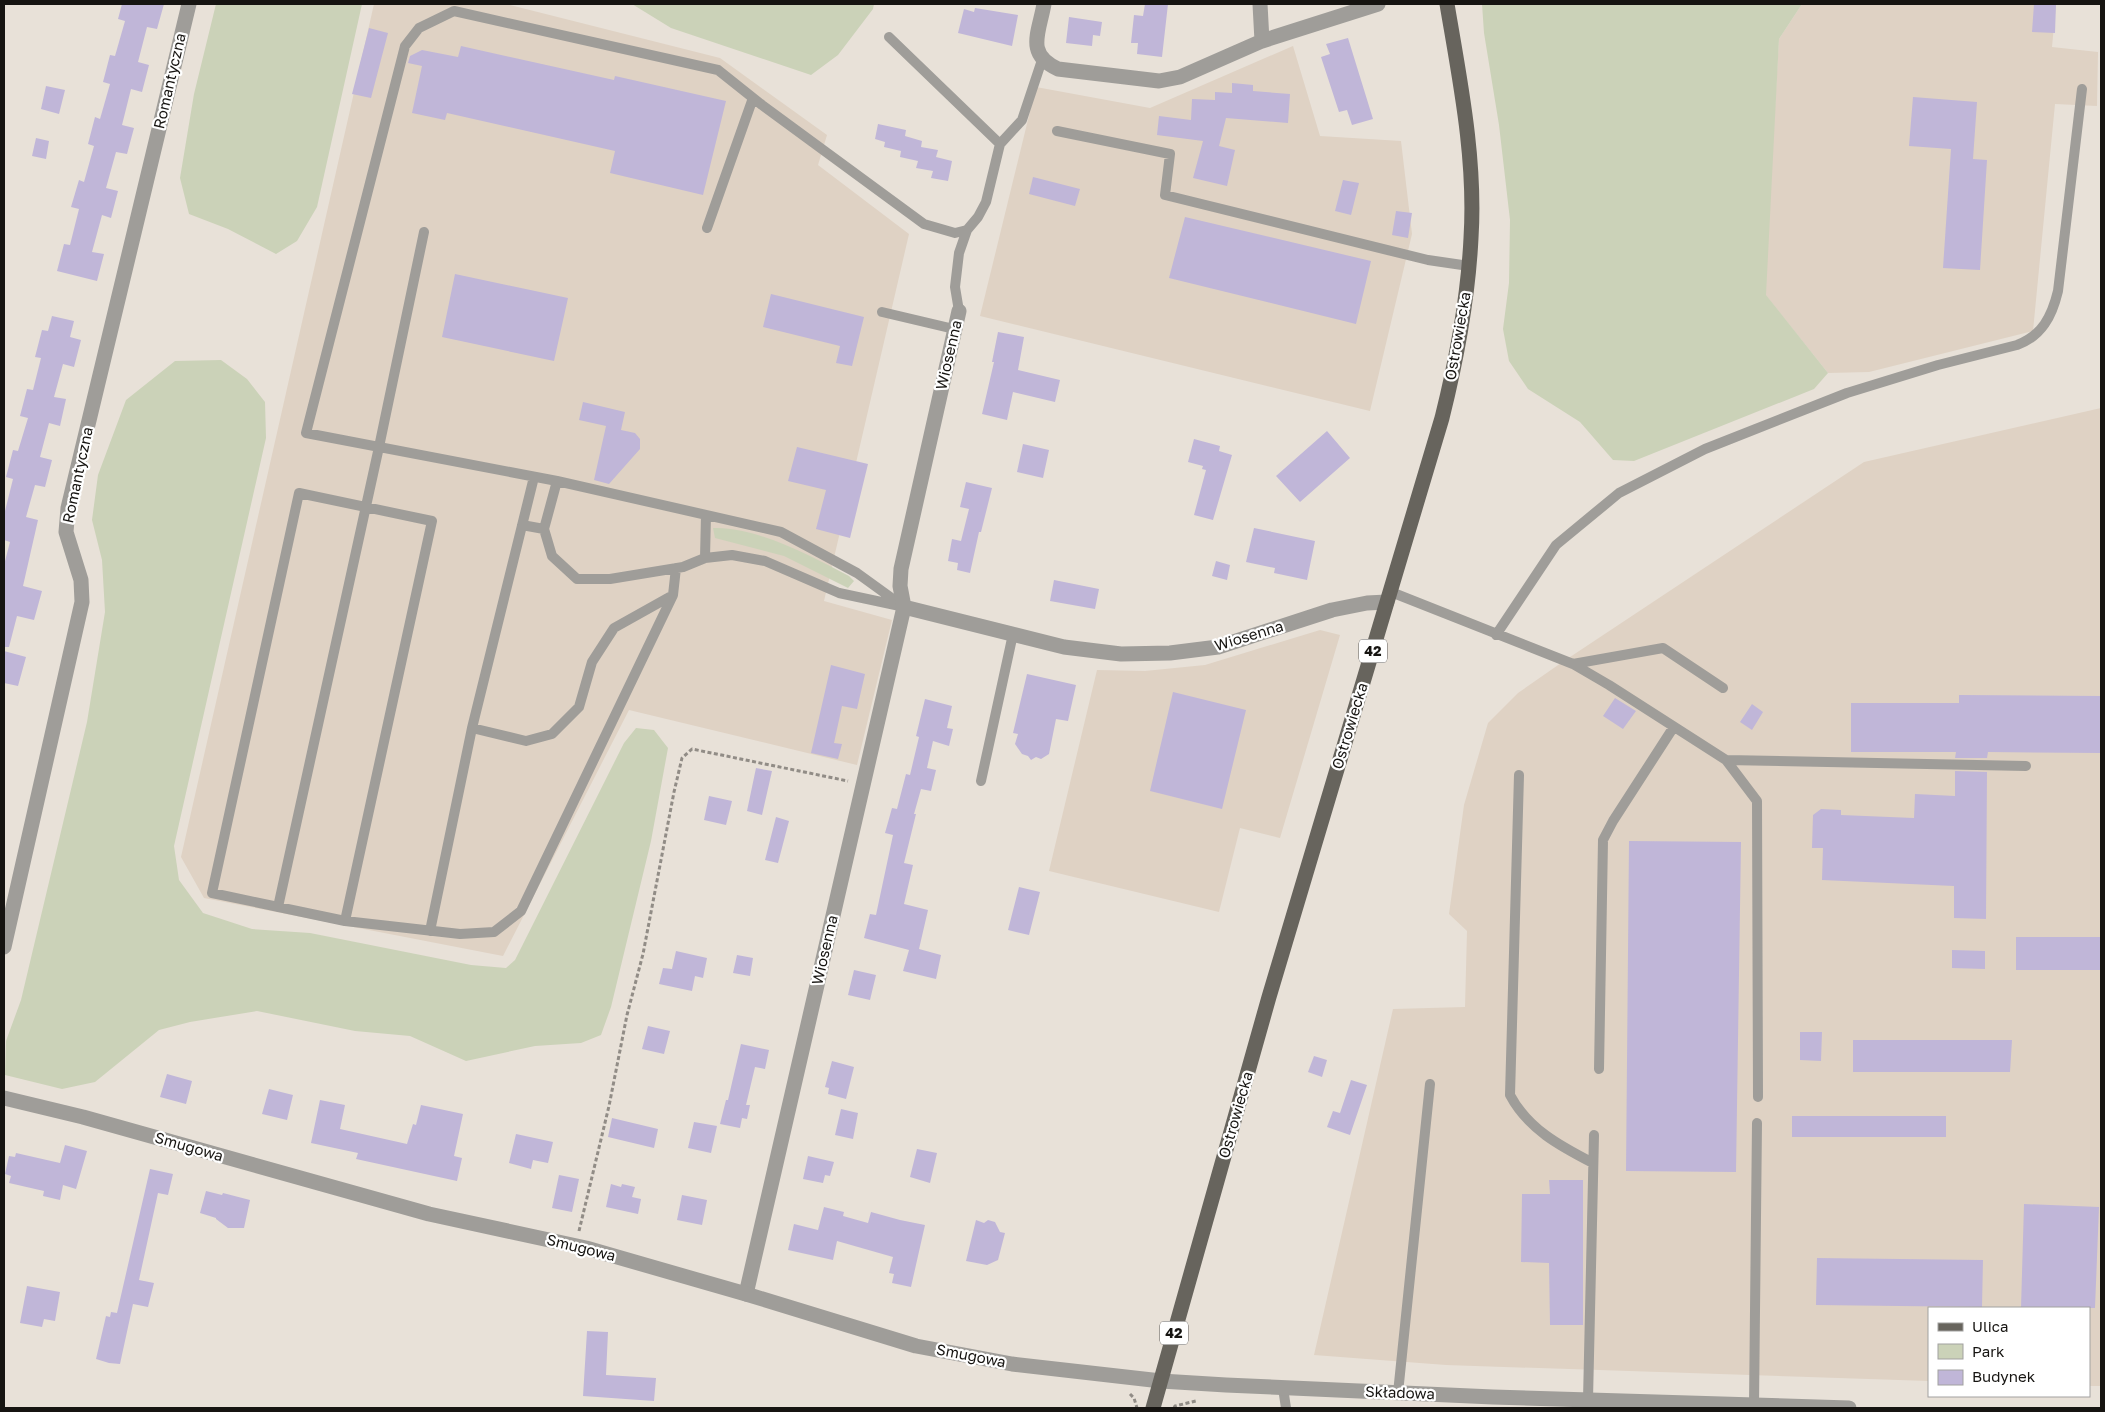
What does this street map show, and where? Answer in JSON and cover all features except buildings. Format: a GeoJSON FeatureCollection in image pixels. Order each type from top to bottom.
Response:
{"type":"FeatureCollection","features":[{"type":"Feature","properties":{"kind":"main road","name":"Ostrowiecka"},"geometry":{"type":"LineString","coordinates":[[1153,1408],[1269,997],[1442,418],[1458,352],[1472,236],[1471,177],[1466,114],[1447,4]]}},
{"type":"Feature","properties":{"kind":"street","name":"Romantyczna"},"geometry":{"type":"LineString","coordinates":[[4,946],[82,602],[81,580],[66,532],[68,508],[189,4]]}},
{"type":"Feature","properties":{"kind":"street","name":"Wiosenna"},"geometry":{"type":"LineString","coordinates":[[1042,60],[1036,45],[1044,4]]}},
{"type":"Feature","properties":{"kind":"street"},"geometry":{"type":"LineString","coordinates":[[1260,4],[1262,41]]}},
{"type":"Feature","properties":{"kind":"street"},"geometry":{"type":"LineString","coordinates":[[1042,60],[1058,69],[1159,80],[1180,77],[1262,41],[1378,4]]}},
{"type":"Feature","properties":{"kind":"street","name":"Wiosenna"},"geometry":{"type":"LineString","coordinates":[[746,1294],[904,607],[900,586],[901,569],[959,311]]}},
{"type":"Feature","properties":{"kind":"street","name":"Wiosenna"},"geometry":{"type":"LineString","coordinates":[[904,607],[1064,647],[1108,652],[1170,653],[1218,647],[1332,610],[1389,597]]}},
{"type":"Feature","properties":{"kind":"street","name":"Smugowa"},"geometry":{"type":"LineString","coordinates":[[4,1098],[83,1117],[428,1214],[576,1246],[746,1294],[916,1346],[1012,1364],[1161,1381]]}},
{"type":"Feature","properties":{"kind":"street","name":"Składowa"},"geometry":{"type":"LineString","coordinates":[[1161,1381],[1398,1393],[1494,1403],[1558,1404],[1588,1400],[1849,1408]]}},
{"type":"Feature","properties":{"kind":"lane"},"geometry":{"type":"LineString","coordinates":[[904,607],[857,573],[781,532],[534,477],[306,433],[405,46],[419,28],[454,11],[718,70],[924,224],[955,233],[967,230]]}},
{"type":"Feature","properties":{"kind":"lane"},"geometry":{"type":"LineString","coordinates":[[889,37],[1000,144]]}},
{"type":"Feature","properties":{"kind":"lane","name":"Wiosenna"},"geometry":{"type":"LineString","coordinates":[[959,311],[955,288],[955,273],[959,253],[967,230],[978,217],[986,202],[1000,144],[1022,120],[1042,60]]}},
{"type":"Feature","properties":{"kind":"lane"},"geometry":{"type":"LineString","coordinates":[[1496,635],[1556,545],[1619,493],[1705,449],[1847,393],[1938,365],[2017,345],[2029,341],[2039,333],[2052,312],[2058,291],[2082,89]]}},
{"type":"Feature","properties":{"kind":"lane"},"geometry":{"type":"LineString","coordinates":[[707,228],[753,98]]}},
{"type":"Feature","properties":{"kind":"lane"},"geometry":{"type":"LineString","coordinates":[[1057,131],[1170,154],[1164,194],[1428,260],[1469,266]]}},
{"type":"Feature","properties":{"kind":"lane"},"geometry":{"type":"LineString","coordinates":[[278,907],[424,232]]}},
{"type":"Feature","properties":{"kind":"lane"},"geometry":{"type":"LineString","coordinates":[[882,312],[954,330]]}},
{"type":"Feature","properties":{"kind":"lane"},"geometry":{"type":"LineString","coordinates":[[430,931],[472,728],[534,477]]}},
{"type":"Feature","properties":{"kind":"lane"},"geometry":{"type":"LineString","coordinates":[[557,482],[544,529],[552,556],[577,579],[610,578],[676,568],[705,558],[732,555],[765,561],[839,593],[904,607]]}},
{"type":"Feature","properties":{"kind":"lane"},"geometry":{"type":"LineString","coordinates":[[345,921],[432,521],[299,493],[212,893],[345,921],[460,934],[494,932],[521,911],[673,595],[676,568]]}},
{"type":"Feature","properties":{"kind":"lane"},"geometry":{"type":"LineString","coordinates":[[705,558],[706,515]]}},
{"type":"Feature","properties":{"kind":"lane"},"geometry":{"type":"LineString","coordinates":[[522,525],[544,529]]}},
{"type":"Feature","properties":{"kind":"lane"},"geometry":{"type":"LineString","coordinates":[[472,728],[526,741],[552,734],[579,707],[592,662],[614,628],[673,595]]}},
{"type":"Feature","properties":{"kind":"lane"},"geometry":{"type":"LineString","coordinates":[[1389,597],[1573,664],[1726,760],[1757,801],[1758,1097]]}},
{"type":"Feature","properties":{"kind":"lane"},"geometry":{"type":"LineString","coordinates":[[981,781],[1013,634]]}},
{"type":"Feature","properties":{"kind":"lane"},"geometry":{"type":"LineString","coordinates":[[1573,664],[1663,648],[1723,688]]}},
{"type":"Feature","properties":{"kind":"lane"},"geometry":{"type":"LineString","coordinates":[[1599,1069],[1603,840],[1612,821],[1673,728]]}},
{"type":"Feature","properties":{"kind":"lane"},"geometry":{"type":"LineString","coordinates":[[1726,760],[2026,766]]}},
{"type":"Feature","properties":{"kind":"lane"},"geometry":{"type":"LineString","coordinates":[[1519,775],[1510,1095],[1524,1117],[1556,1144],[1593,1163]]}},
{"type":"Feature","properties":{"kind":"lane"},"geometry":{"type":"LineString","coordinates":[[1398,1393],[1430,1084]]}},
{"type":"Feature","properties":{"kind":"lane"},"geometry":{"type":"LineString","coordinates":[[1754,1405],[1757,1123]]}},
{"type":"Feature","properties":{"kind":"lane"},"geometry":{"type":"LineString","coordinates":[[1588,1400],[1594,1135]]}},
{"type":"Feature","properties":{"kind":"lane"},"geometry":{"type":"LineString","coordinates":[[1283,1388],[1286,1408]]}},
{"type":"Feature","properties":{"kind":"path"},"geometry":{"type":"LineString","coordinates":[[576,1246],[609,1106],[627,1015],[643,954],[682,758],[692,749],[863,784]]}},
{"type":"Feature","properties":{"kind":"path"},"geometry":{"type":"LineString","coordinates":[[1128,1392],[1134,1398],[1137,1408]]}},
{"type":"Feature","properties":{"kind":"path"},"geometry":{"type":"LineString","coordinates":[[1174,1408],[1175,1406],[1181,1406],[1202,1399]]}},
{"type":"Feature","properties":{"kind":"shaded area"},"geometry":{"type":"Polygon","coordinates":[[[374,4],[506,4],[720,58],[827,135],[818,165],[909,234],[824,601],[892,620],[857,765],[629,710],[503,956],[204,898],[181,857],[374,4]]]}},
{"type":"Feature","properties":{"kind":"shaded area"},"geometry":{"type":"Polygon","coordinates":[[[1802,4],[2056,4],[2052,47],[2098,52],[2097,106],[2055,104],[2033,331],[1869,372],[1828,373],[1764,293],[1779,39],[1802,4]]]}},
{"type":"Feature","properties":{"kind":"shaded area"},"geometry":{"type":"Polygon","coordinates":[[[1293,46],[1320,136],[1401,141],[1412,234],[1370,411],[980,316],[1036,87],[1150,108],[1293,46]]]}},
{"type":"Feature","properties":{"kind":"shaded area"},"geometry":{"type":"Polygon","coordinates":[[[2101,408],[2101,1386],[2090,1386],[2090,1307],[1928,1307],[1928,1381],[1446,1365],[1314,1355],[1393,1009],[1465,1007],[1467,931],[1449,914],[1464,805],[1488,723],[1518,693],[1561,663],[1864,462],[2101,408]]]}},
{"type":"Feature","properties":{"kind":"shaded area"},"geometry":{"type":"Polygon","coordinates":[[[1320,630],[1340,635],[1280,838],[1240,828],[1219,912],[1049,871],[1097,670],[1145,671],[1205,665],[1320,630]]]}},
{"type":"Feature","properties":{"kind":"green space"},"geometry":{"type":"Polygon","coordinates":[[[216,4],[362,4],[317,207],[297,241],[276,254],[228,229],[189,214],[180,178],[194,94],[216,4]]]}},
{"type":"Feature","properties":{"kind":"green space"},"geometry":{"type":"Polygon","coordinates":[[[632,4],[874,4],[873,9],[838,55],[811,75],[671,28],[632,4]]]}},
{"type":"Feature","properties":{"kind":"green space"},"geometry":{"type":"Polygon","coordinates":[[[1482,4],[1802,4],[1779,39],[1766,295],[1828,373],[1814,389],[1634,461],[1613,460],[1580,422],[1528,389],[1509,361],[1503,329],[1509,283],[1510,220],[1499,125],[1484,33],[1482,4]]]}},
{"type":"Feature","properties":{"kind":"green space"},"geometry":{"type":"Polygon","coordinates":[[[221,360],[247,379],[265,402],[266,438],[174,846],[179,880],[203,913],[252,929],[310,933],[471,965],[506,968],[515,960],[624,743],[636,728],[654,730],[668,748],[651,841],[611,1007],[601,1035],[581,1043],[535,1046],[466,1061],[410,1036],[355,1031],[257,1011],[190,1022],[159,1030],[95,1082],[62,1089],[5,1075],[6,1041],[21,1000],[87,722],[105,612],[102,560],[92,520],[98,475],[126,400],[175,361],[221,360]]]}},
{"type":"Feature","properties":{"kind":"green space"},"geometry":{"type":"Polygon","coordinates":[[[713,528],[747,532],[765,537],[835,568],[854,581],[848,588],[784,556],[715,538],[713,528]]]}}]}
